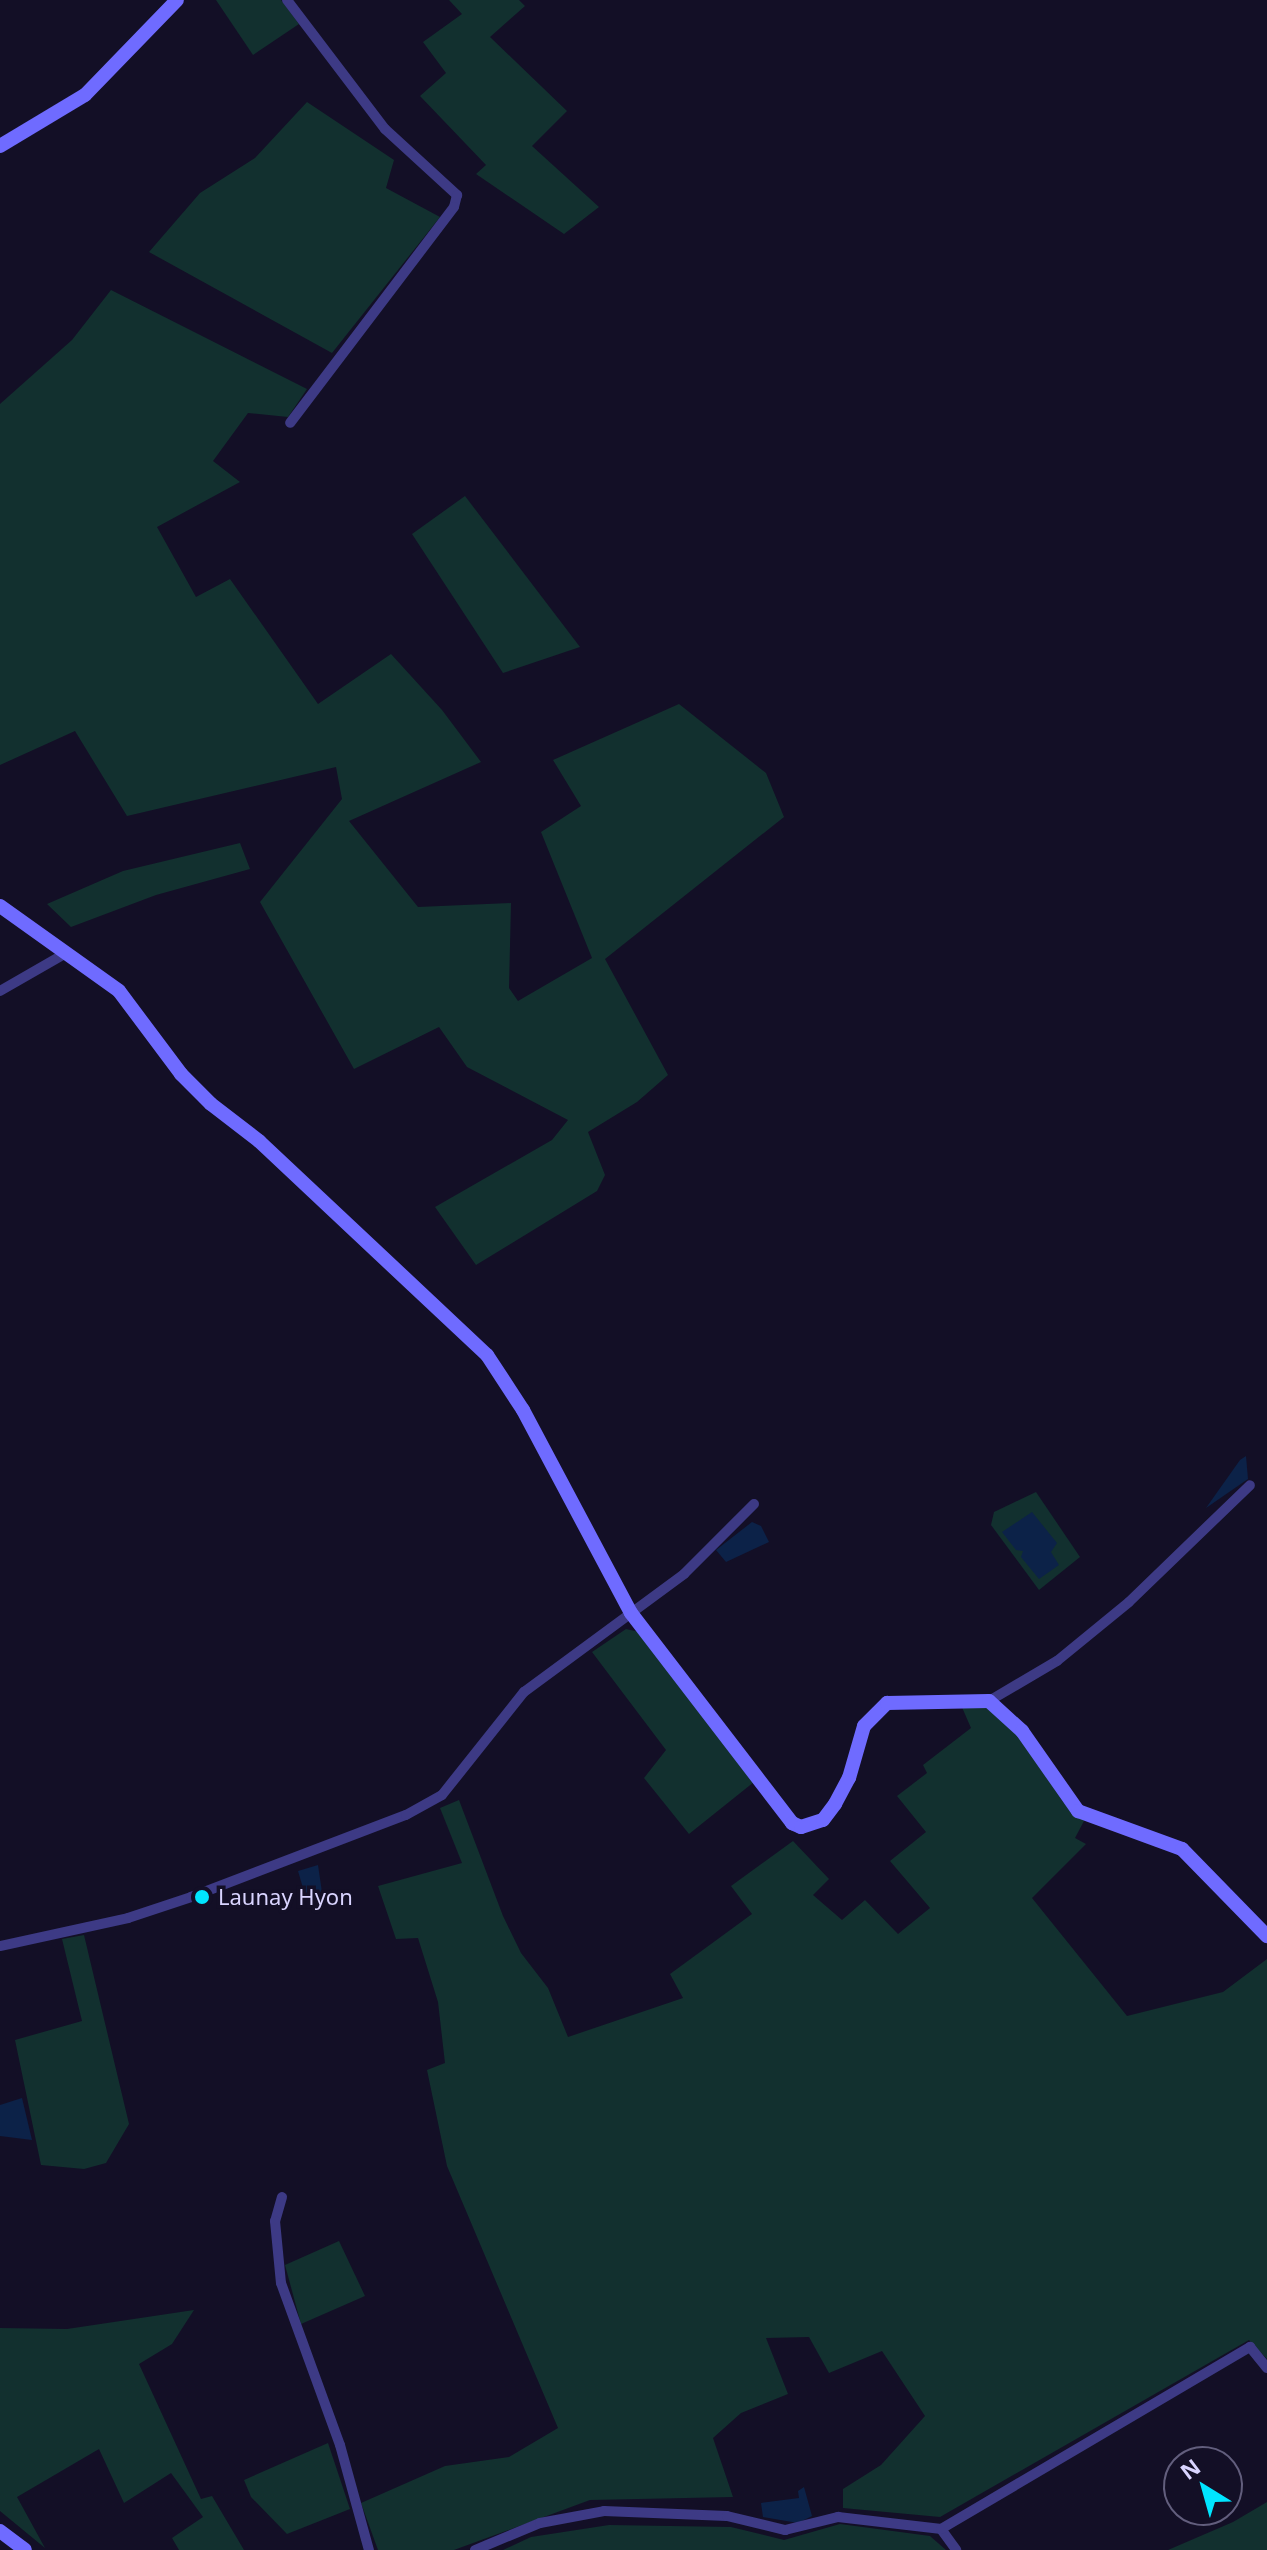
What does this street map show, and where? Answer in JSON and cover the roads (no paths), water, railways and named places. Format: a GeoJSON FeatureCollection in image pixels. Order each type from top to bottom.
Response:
{"type":"FeatureCollection","features":[{"type":"Feature","properties":{"kind":"street"},"geometry":{"type":"LineString","coordinates":[[0,146],[85,95],[177,0]]}},
{"type":"Feature","properties":{"kind":"street"},"geometry":{"type":"LineString","coordinates":[[287,0],[385,129],[457,195],[454,207],[290,423]]}},
{"type":"Feature","properties":{"kind":"street"},"geometry":{"type":"LineString","coordinates":[[0,906],[119,991],[181,1074],[211,1104],[259,1141],[487,1355],[523,1410],[631,1613],[766,1791],[801,1827],[823,1820],[835,1804],[864,1726],[887,1703],[989,1701],[1057,1661],[1129,1602],[1250,1485]]}},
{"type":"Feature","properties":{"kind":"street"},"geometry":{"type":"LineString","coordinates":[[0,991],[66,953]]}},
{"type":"Feature","properties":{"kind":"street"},"geometry":{"type":"LineString","coordinates":[[0,1946],[128,1918],[406,1815],[442,1795],[524,1692],[684,1574],[754,1504]]}},
{"type":"Feature","properties":{"kind":"street"},"geometry":{"type":"LineString","coordinates":[[989,1701],[1022,1731],[1078,1811],[1182,1849],[1267,1936]]}},
{"type":"Feature","properties":{"kind":"street"},"geometry":{"type":"LineString","coordinates":[[282,2197],[275,2221],[281,2283],[340,2445],[369,2550]]}},
{"type":"Feature","properties":{"kind":"street"},"geometry":{"type":"LineString","coordinates":[[475,2550],[540,2523],[604,2511],[727,2516],[785,2530],[838,2517],[941,2529],[1250,2347],[1267,2368]]}},
{"type":"Feature","properties":{"kind":"street"},"geometry":{"type":"LineString","coordinates":[[941,2529],[956,2550]]}},
{"type":"Feature","properties":{"kind":"street"},"geometry":{"type":"LineString","coordinates":[[0,2531],[25,2550]]}},
{"type":"Feature","properties":{"kind":"water"},"geometry":{"type":"Polygon","coordinates":[[[1246,1456],[1248,1479],[1206,1508],[1240,1460],[1246,1456]]]}},
{"type":"Feature","properties":{"kind":"water"},"geometry":{"type":"Polygon","coordinates":[[[1032,1512],[1057,1543],[1051,1552],[1059,1565],[1039,1579],[1021,1557],[1023,1551],[1016,1550],[1002,1532],[1032,1512]]]}},
{"type":"Feature","properties":{"kind":"water"},"geometry":{"type":"Polygon","coordinates":[[[752,1522],[761,1526],[769,1542],[726,1562],[716,1550],[752,1522]]]}},
{"type":"Feature","properties":{"kind":"water"},"geometry":{"type":"Polygon","coordinates":[[[318,1865],[323,1899],[308,1905],[298,1871],[318,1865]]]}},
{"type":"Feature","properties":{"kind":"water"},"geometry":{"type":"Polygon","coordinates":[[[22,2098],[32,2140],[0,2136],[0,2105],[22,2098]]]}},
{"type":"Feature","properties":{"kind":"water"},"geometry":{"type":"Polygon","coordinates":[[[804,2487],[812,2516],[798,2523],[763,2517],[761,2503],[799,2498],[798,2491],[804,2487]]]}},
{"type":"Feature","properties":{"kind":"place","name":"Launay Hyon"},"geometry":{"type":"Point","coordinates":[202,1897]}}]}
